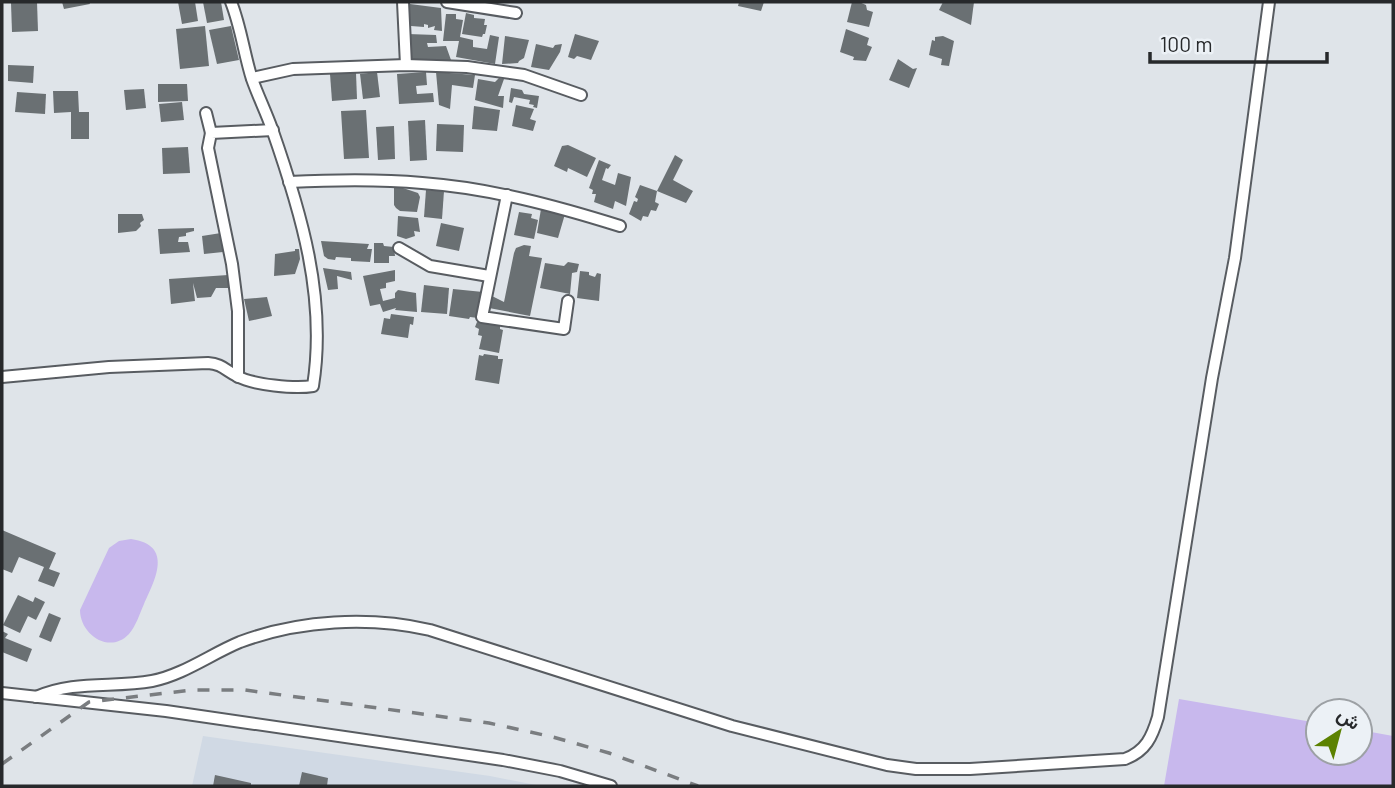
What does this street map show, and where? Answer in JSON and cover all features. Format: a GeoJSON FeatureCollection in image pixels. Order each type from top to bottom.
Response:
{"type":"FeatureCollection","features":[{"type":"Feature","properties":{"kind":"street"},"geometry":{"type":"LineString","coordinates":[[2,377],[109,367],[208,363],[221,364],[238,377],[280,385],[313,386],[318,347],[314,276],[302,222],[273,130],[252,78],[240,26],[231,2]]}},
{"type":"Feature","properties":{"kind":"street"},"geometry":{"type":"LineString","coordinates":[[403,2],[406,65]]}},
{"type":"Feature","properties":{"kind":"street"},"geometry":{"type":"LineString","coordinates":[[447,2],[516,13]]}},
{"type":"Feature","properties":{"kind":"street"},"geometry":{"type":"LineString","coordinates":[[36,697],[63,687],[160,679],[240,642],[292,629],[350,622],[384,622],[430,630],[732,726],[887,765],[916,769],[958,769],[1125,759],[1139,752],[1146,746],[1155,729],[1193,511],[1213,377],[1237,246],[1269,2]]}},
{"type":"Feature","properties":{"kind":"street"},"geometry":{"type":"LineString","coordinates":[[252,78],[293,69],[467,66],[524,75],[581,95]]}},
{"type":"Feature","properties":{"kind":"street"},"geometry":{"type":"LineString","coordinates":[[206,113],[211,133],[208,148],[232,264],[238,311],[238,377]]}},
{"type":"Feature","properties":{"kind":"street"},"geometry":{"type":"LineString","coordinates":[[211,133],[273,130]]}},
{"type":"Feature","properties":{"kind":"street"},"geometry":{"type":"LineString","coordinates":[[289,182],[354,180],[426,183],[507,195],[566,209],[620,226]]}},
{"type":"Feature","properties":{"kind":"street"},"geometry":{"type":"LineString","coordinates":[[507,195],[482,317],[564,329],[568,301]]}},
{"type":"Feature","properties":{"kind":"street"},"geometry":{"type":"LineString","coordinates":[[399,248],[430,266],[489,276]]}},
{"type":"Feature","properties":{"kind":"street"},"geometry":{"type":"LineString","coordinates":[[2,693],[166,711],[503,760],[611,786]]}},
{"type":"Feature","properties":{"kind":"street"},"geometry":{"type":"LineString","coordinates":[[581,777],[593,786]]}},
{"type":"Feature","properties":{"kind":"shaded area"},"geometry":{"type":"Polygon","coordinates":[[[131,539],[153,548],[157,556],[156,574],[129,634],[121,640],[105,642],[90,634],[81,619],[80,610],[109,548],[119,541],[131,539]]]}},
{"type":"Feature","properties":{"kind":"shaded area"},"geometry":{"type":"Polygon","coordinates":[[[1179,699],[1304,721],[1304,767],[1374,767],[1374,733],[1393,736],[1393,786],[1164,786],[1179,699]]]}},
{"type":"Feature","properties":{"kind":"shaded area"},"geometry":{"type":"Polygon","coordinates":[[[203,736],[490,776],[541,786],[192,786],[203,736]]]}},
{"type":"Feature","properties":{"kind":"building"},"geometry":{"type":"Polygon","coordinates":[[[37,2],[38,31],[12,32],[11,3],[37,2]]]}},
{"type":"Feature","properties":{"kind":"building"},"geometry":{"type":"Polygon","coordinates":[[[62,2],[89,2],[90,4],[64,9],[62,2]]]}},
{"type":"Feature","properties":{"kind":"building"},"geometry":{"type":"Polygon","coordinates":[[[178,2],[195,2],[198,21],[182,24],[178,2]]]}},
{"type":"Feature","properties":{"kind":"building"},"geometry":{"type":"Polygon","coordinates":[[[203,2],[221,2],[224,20],[207,23],[203,2]]]}},
{"type":"Feature","properties":{"kind":"building"},"geometry":{"type":"Polygon","coordinates":[[[739,2],[764,2],[761,11],[738,6],[739,2]]]}},
{"type":"Feature","properties":{"kind":"building"},"geometry":{"type":"Polygon","coordinates":[[[852,2],[866,5],[867,10],[873,12],[869,27],[847,22],[852,2]]]}},
{"type":"Feature","properties":{"kind":"building"},"geometry":{"type":"Polygon","coordinates":[[[943,2],[974,2],[971,25],[939,10],[943,2]]]}},
{"type":"Feature","properties":{"kind":"building"},"geometry":{"type":"Polygon","coordinates":[[[407,5],[441,8],[442,31],[434,30],[435,26],[428,28],[428,25],[424,24],[424,27],[411,26],[409,32],[407,5]]]}},
{"type":"Feature","properties":{"kind":"building"},"geometry":{"type":"Polygon","coordinates":[[[466,13],[474,15],[474,18],[485,19],[484,25],[487,25],[482,37],[462,34],[466,13]]]}},
{"type":"Feature","properties":{"kind":"building"},"geometry":{"type":"Polygon","coordinates":[[[446,14],[456,14],[456,19],[463,20],[460,37],[473,40],[473,47],[487,49],[490,35],[499,37],[495,64],[456,57],[459,41],[443,41],[446,14]]]}},
{"type":"Feature","properties":{"kind":"building"},"geometry":{"type":"Polygon","coordinates":[[[205,26],[209,66],[180,69],[176,29],[205,26]]]}},
{"type":"Feature","properties":{"kind":"building"},"geometry":{"type":"Polygon","coordinates":[[[231,26],[239,60],[217,64],[209,30],[231,26]]]}},
{"type":"Feature","properties":{"kind":"building"},"geometry":{"type":"Polygon","coordinates":[[[846,29],[869,38],[867,45],[872,47],[866,61],[853,60],[854,57],[840,52],[846,29]]]}},
{"type":"Feature","properties":{"kind":"building"},"geometry":{"type":"Polygon","coordinates":[[[408,34],[436,35],[437,43],[427,43],[428,47],[446,46],[450,62],[412,61],[408,34]]]}},
{"type":"Feature","properties":{"kind":"building"},"geometry":{"type":"Polygon","coordinates":[[[575,34],[599,41],[591,60],[577,56],[574,59],[568,57],[575,34]]]}},
{"type":"Feature","properties":{"kind":"building"},"geometry":{"type":"Polygon","coordinates":[[[505,36],[529,40],[524,58],[518,63],[502,64],[505,36]]]}},
{"type":"Feature","properties":{"kind":"building"},"geometry":{"type":"Polygon","coordinates":[[[943,36],[954,41],[949,66],[941,65],[942,59],[929,55],[932,40],[943,36]]]}},
{"type":"Feature","properties":{"kind":"building"},"geometry":{"type":"Polygon","coordinates":[[[536,44],[553,48],[562,44],[549,70],[531,67],[536,44]]]}},
{"type":"Feature","properties":{"kind":"building"},"geometry":{"type":"Polygon","coordinates":[[[898,59],[913,69],[917,68],[909,88],[889,80],[898,59]]]}},
{"type":"Feature","properties":{"kind":"building"},"geometry":{"type":"Polygon","coordinates":[[[8,65],[34,66],[33,83],[8,81],[8,65]]]}},
{"type":"Feature","properties":{"kind":"building"},"geometry":{"type":"Polygon","coordinates":[[[377,72],[380,97],[363,99],[360,74],[377,72]]]}},
{"type":"Feature","properties":{"kind":"building"},"geometry":{"type":"Polygon","coordinates":[[[426,72],[427,85],[416,86],[417,94],[433,93],[434,102],[399,104],[397,74],[426,72]]]}},
{"type":"Feature","properties":{"kind":"building"},"geometry":{"type":"Polygon","coordinates":[[[436,72],[475,75],[473,88],[452,85],[450,109],[439,105],[436,72]]]}},
{"type":"Feature","properties":{"kind":"building"},"geometry":{"type":"Polygon","coordinates":[[[356,73],[357,99],[332,101],[330,74],[356,73]]]}},
{"type":"Feature","properties":{"kind":"building"},"geometry":{"type":"Polygon","coordinates":[[[499,78],[504,79],[498,96],[504,96],[503,108],[475,100],[478,79],[495,82],[499,78]]]}},
{"type":"Feature","properties":{"kind":"building"},"geometry":{"type":"Polygon","coordinates":[[[158,84],[187,84],[188,101],[158,102],[158,84]]]}},
{"type":"Feature","properties":{"kind":"building"},"geometry":{"type":"Polygon","coordinates":[[[511,88],[522,90],[524,94],[539,96],[537,108],[529,104],[530,100],[514,97],[512,103],[509,102],[511,88]]]}},
{"type":"Feature","properties":{"kind":"building"},"geometry":{"type":"Polygon","coordinates":[[[144,89],[146,108],[126,110],[124,90],[144,89]]]}},
{"type":"Feature","properties":{"kind":"building"},"geometry":{"type":"Polygon","coordinates":[[[53,91],[78,91],[79,112],[89,112],[89,139],[71,139],[71,112],[54,113],[53,91]]]}},
{"type":"Feature","properties":{"kind":"building"},"geometry":{"type":"Polygon","coordinates":[[[17,92],[46,94],[45,114],[15,112],[17,92]]]}},
{"type":"Feature","properties":{"kind":"building"},"geometry":{"type":"Polygon","coordinates":[[[182,102],[184,120],[161,122],[159,104],[182,102]]]}},
{"type":"Feature","properties":{"kind":"building"},"geometry":{"type":"Polygon","coordinates":[[[516,105],[534,109],[530,119],[536,121],[533,131],[512,126],[516,105]]]}},
{"type":"Feature","properties":{"kind":"building"},"geometry":{"type":"Polygon","coordinates":[[[474,106],[500,110],[497,131],[472,129],[474,106]]]}},
{"type":"Feature","properties":{"kind":"building"},"geometry":{"type":"Polygon","coordinates":[[[366,110],[369,158],[344,159],[341,111],[366,110]]]}},
{"type":"Feature","properties":{"kind":"building"},"geometry":{"type":"Polygon","coordinates":[[[425,120],[427,160],[410,161],[408,121],[425,120]]]}},
{"type":"Feature","properties":{"kind":"building"},"geometry":{"type":"Polygon","coordinates":[[[437,124],[464,125],[463,152],[436,151],[437,124]]]}},
{"type":"Feature","properties":{"kind":"building"},"geometry":{"type":"Polygon","coordinates":[[[394,126],[395,159],[378,160],[376,127],[394,126]]]}},
{"type":"Feature","properties":{"kind":"building"},"geometry":{"type":"Polygon","coordinates":[[[568,145],[596,158],[587,177],[568,168],[567,172],[554,166],[562,146],[568,145]]]}},
{"type":"Feature","properties":{"kind":"building"},"geometry":{"type":"Polygon","coordinates":[[[188,147],[190,173],[163,174],[162,148],[188,147]]]}},
{"type":"Feature","properties":{"kind":"building"},"geometry":{"type":"Polygon","coordinates":[[[675,155],[683,160],[673,180],[693,191],[686,203],[657,191],[675,155]]]}},
{"type":"Feature","properties":{"kind":"building"},"geometry":{"type":"Polygon","coordinates":[[[599,160],[611,165],[606,168],[602,180],[615,185],[618,173],[631,177],[626,206],[615,201],[613,209],[594,202],[596,194],[592,194],[593,190],[589,188],[599,160]]]}},
{"type":"Feature","properties":{"kind":"building"},"geometry":{"type":"Polygon","coordinates":[[[394,185],[418,193],[420,197],[417,212],[400,211],[396,208],[394,185]]]}},
{"type":"Feature","properties":{"kind":"building"},"geometry":{"type":"Polygon","coordinates":[[[640,185],[657,191],[655,202],[659,204],[656,211],[651,210],[648,217],[643,216],[641,221],[629,214],[634,201],[637,202],[635,197],[640,185]]]}},
{"type":"Feature","properties":{"kind":"building"},"geometry":{"type":"Polygon","coordinates":[[[426,190],[444,191],[442,219],[424,217],[426,190]]]}},
{"type":"Feature","properties":{"kind":"building"},"geometry":{"type":"Polygon","coordinates":[[[541,209],[565,214],[558,238],[537,233],[541,209]]]}},
{"type":"Feature","properties":{"kind":"building"},"geometry":{"type":"Polygon","coordinates":[[[519,212],[532,214],[531,218],[538,220],[534,239],[514,235],[519,212]]]}},
{"type":"Feature","properties":{"kind":"building"},"geometry":{"type":"Polygon","coordinates":[[[118,214],[142,214],[144,220],[136,231],[118,233],[118,214]]]}},
{"type":"Feature","properties":{"kind":"building"},"geometry":{"type":"Polygon","coordinates":[[[398,216],[418,218],[420,232],[414,231],[415,236],[406,239],[397,236],[398,216]]]}},
{"type":"Feature","properties":{"kind":"building"},"geometry":{"type":"Polygon","coordinates":[[[441,223],[464,228],[459,251],[436,246],[441,223]]]}},
{"type":"Feature","properties":{"kind":"building"},"geometry":{"type":"Polygon","coordinates":[[[194,228],[194,231],[186,233],[186,236],[179,237],[178,242],[188,242],[190,252],[160,254],[158,229],[194,228]]]}},
{"type":"Feature","properties":{"kind":"building"},"geometry":{"type":"Polygon","coordinates":[[[221,233],[223,252],[204,254],[202,236],[221,233]]]}},
{"type":"Feature","properties":{"kind":"building"},"geometry":{"type":"Polygon","coordinates":[[[321,241],[369,244],[367,249],[372,249],[370,262],[351,261],[351,258],[328,259],[324,256],[321,241]]]}},
{"type":"Feature","properties":{"kind":"building"},"geometry":{"type":"Polygon","coordinates":[[[374,243],[394,247],[395,256],[389,256],[389,263],[374,263],[374,243]]]}},
{"type":"Feature","properties":{"kind":"building"},"geometry":{"type":"Polygon","coordinates":[[[531,246],[529,256],[542,258],[530,316],[489,308],[492,296],[504,302],[514,253],[516,248],[531,246]]]}},
{"type":"Feature","properties":{"kind":"building"},"geometry":{"type":"Polygon","coordinates":[[[299,249],[300,259],[295,274],[274,276],[275,254],[299,249]]]}},
{"type":"Feature","properties":{"kind":"building"},"geometry":{"type":"Polygon","coordinates":[[[568,262],[579,264],[577,272],[572,273],[570,294],[540,288],[545,263],[564,266],[568,262]]]}},
{"type":"Feature","properties":{"kind":"building"},"geometry":{"type":"Polygon","coordinates":[[[323,268],[351,272],[352,280],[337,276],[338,289],[328,290],[323,268]]]}},
{"type":"Feature","properties":{"kind":"building"},"geometry":{"type":"Polygon","coordinates":[[[395,270],[395,281],[386,283],[386,288],[380,289],[383,301],[395,298],[398,290],[416,293],[417,312],[395,310],[396,308],[383,312],[380,304],[370,306],[363,276],[395,270]]]}},
{"type":"Feature","properties":{"kind":"building"},"geometry":{"type":"Polygon","coordinates":[[[580,271],[589,272],[589,275],[595,277],[597,273],[601,274],[599,301],[577,298],[580,271]]]}},
{"type":"Feature","properties":{"kind":"building"},"geometry":{"type":"Polygon","coordinates":[[[228,275],[230,288],[216,288],[211,297],[197,298],[193,283],[195,301],[171,304],[169,279],[228,275]]]}},
{"type":"Feature","properties":{"kind":"building"},"geometry":{"type":"Polygon","coordinates":[[[424,285],[449,288],[447,314],[421,312],[424,285]]]}},
{"type":"Feature","properties":{"kind":"building"},"geometry":{"type":"Polygon","coordinates":[[[453,289],[483,292],[478,318],[449,316],[453,289]]]}},
{"type":"Feature","properties":{"kind":"building"},"geometry":{"type":"Polygon","coordinates":[[[267,297],[272,316],[249,321],[244,299],[267,297]]]}},
{"type":"Feature","properties":{"kind":"building"},"geometry":{"type":"Polygon","coordinates":[[[391,314],[414,317],[408,338],[381,334],[384,318],[390,319],[391,314]]]}},
{"type":"Feature","properties":{"kind":"building"},"geometry":{"type":"Polygon","coordinates":[[[477,322],[500,326],[503,330],[499,353],[479,349],[482,336],[478,335],[479,329],[475,327],[477,322]]]}},
{"type":"Feature","properties":{"kind":"building"},"geometry":{"type":"Polygon","coordinates":[[[479,355],[503,359],[499,384],[475,380],[479,355]]]}},
{"type":"Feature","properties":{"kind":"building"},"geometry":{"type":"Polygon","coordinates":[[[2,530],[56,553],[49,569],[60,573],[54,587],[38,581],[44,567],[19,557],[12,573],[2,569],[2,530]]]}},
{"type":"Feature","properties":{"kind":"building"},"geometry":{"type":"Polygon","coordinates":[[[18,595],[33,602],[35,597],[45,602],[36,620],[28,616],[20,633],[3,625],[18,595]]]}},
{"type":"Feature","properties":{"kind":"building"},"geometry":{"type":"Polygon","coordinates":[[[49,613],[61,618],[51,642],[39,637],[49,613]]]}},
{"type":"Feature","properties":{"kind":"building"},"geometry":{"type":"Polygon","coordinates":[[[2,631],[8,634],[5,638],[32,649],[27,662],[2,652],[2,631]]]}},
{"type":"Feature","properties":{"kind":"building"},"geometry":{"type":"Polygon","coordinates":[[[302,772],[328,778],[327,786],[299,786],[302,772]]]}},
{"type":"Feature","properties":{"kind":"building"},"geometry":{"type":"Polygon","coordinates":[[[215,775],[251,783],[251,786],[213,786],[215,775]]]}},
{"type":"Feature","properties":{"kind":"railway"},"geometry":{"type":"LineString","coordinates":[[2,764],[89,702],[192,690],[245,690],[489,723],[609,753],[698,786]]}}]}
